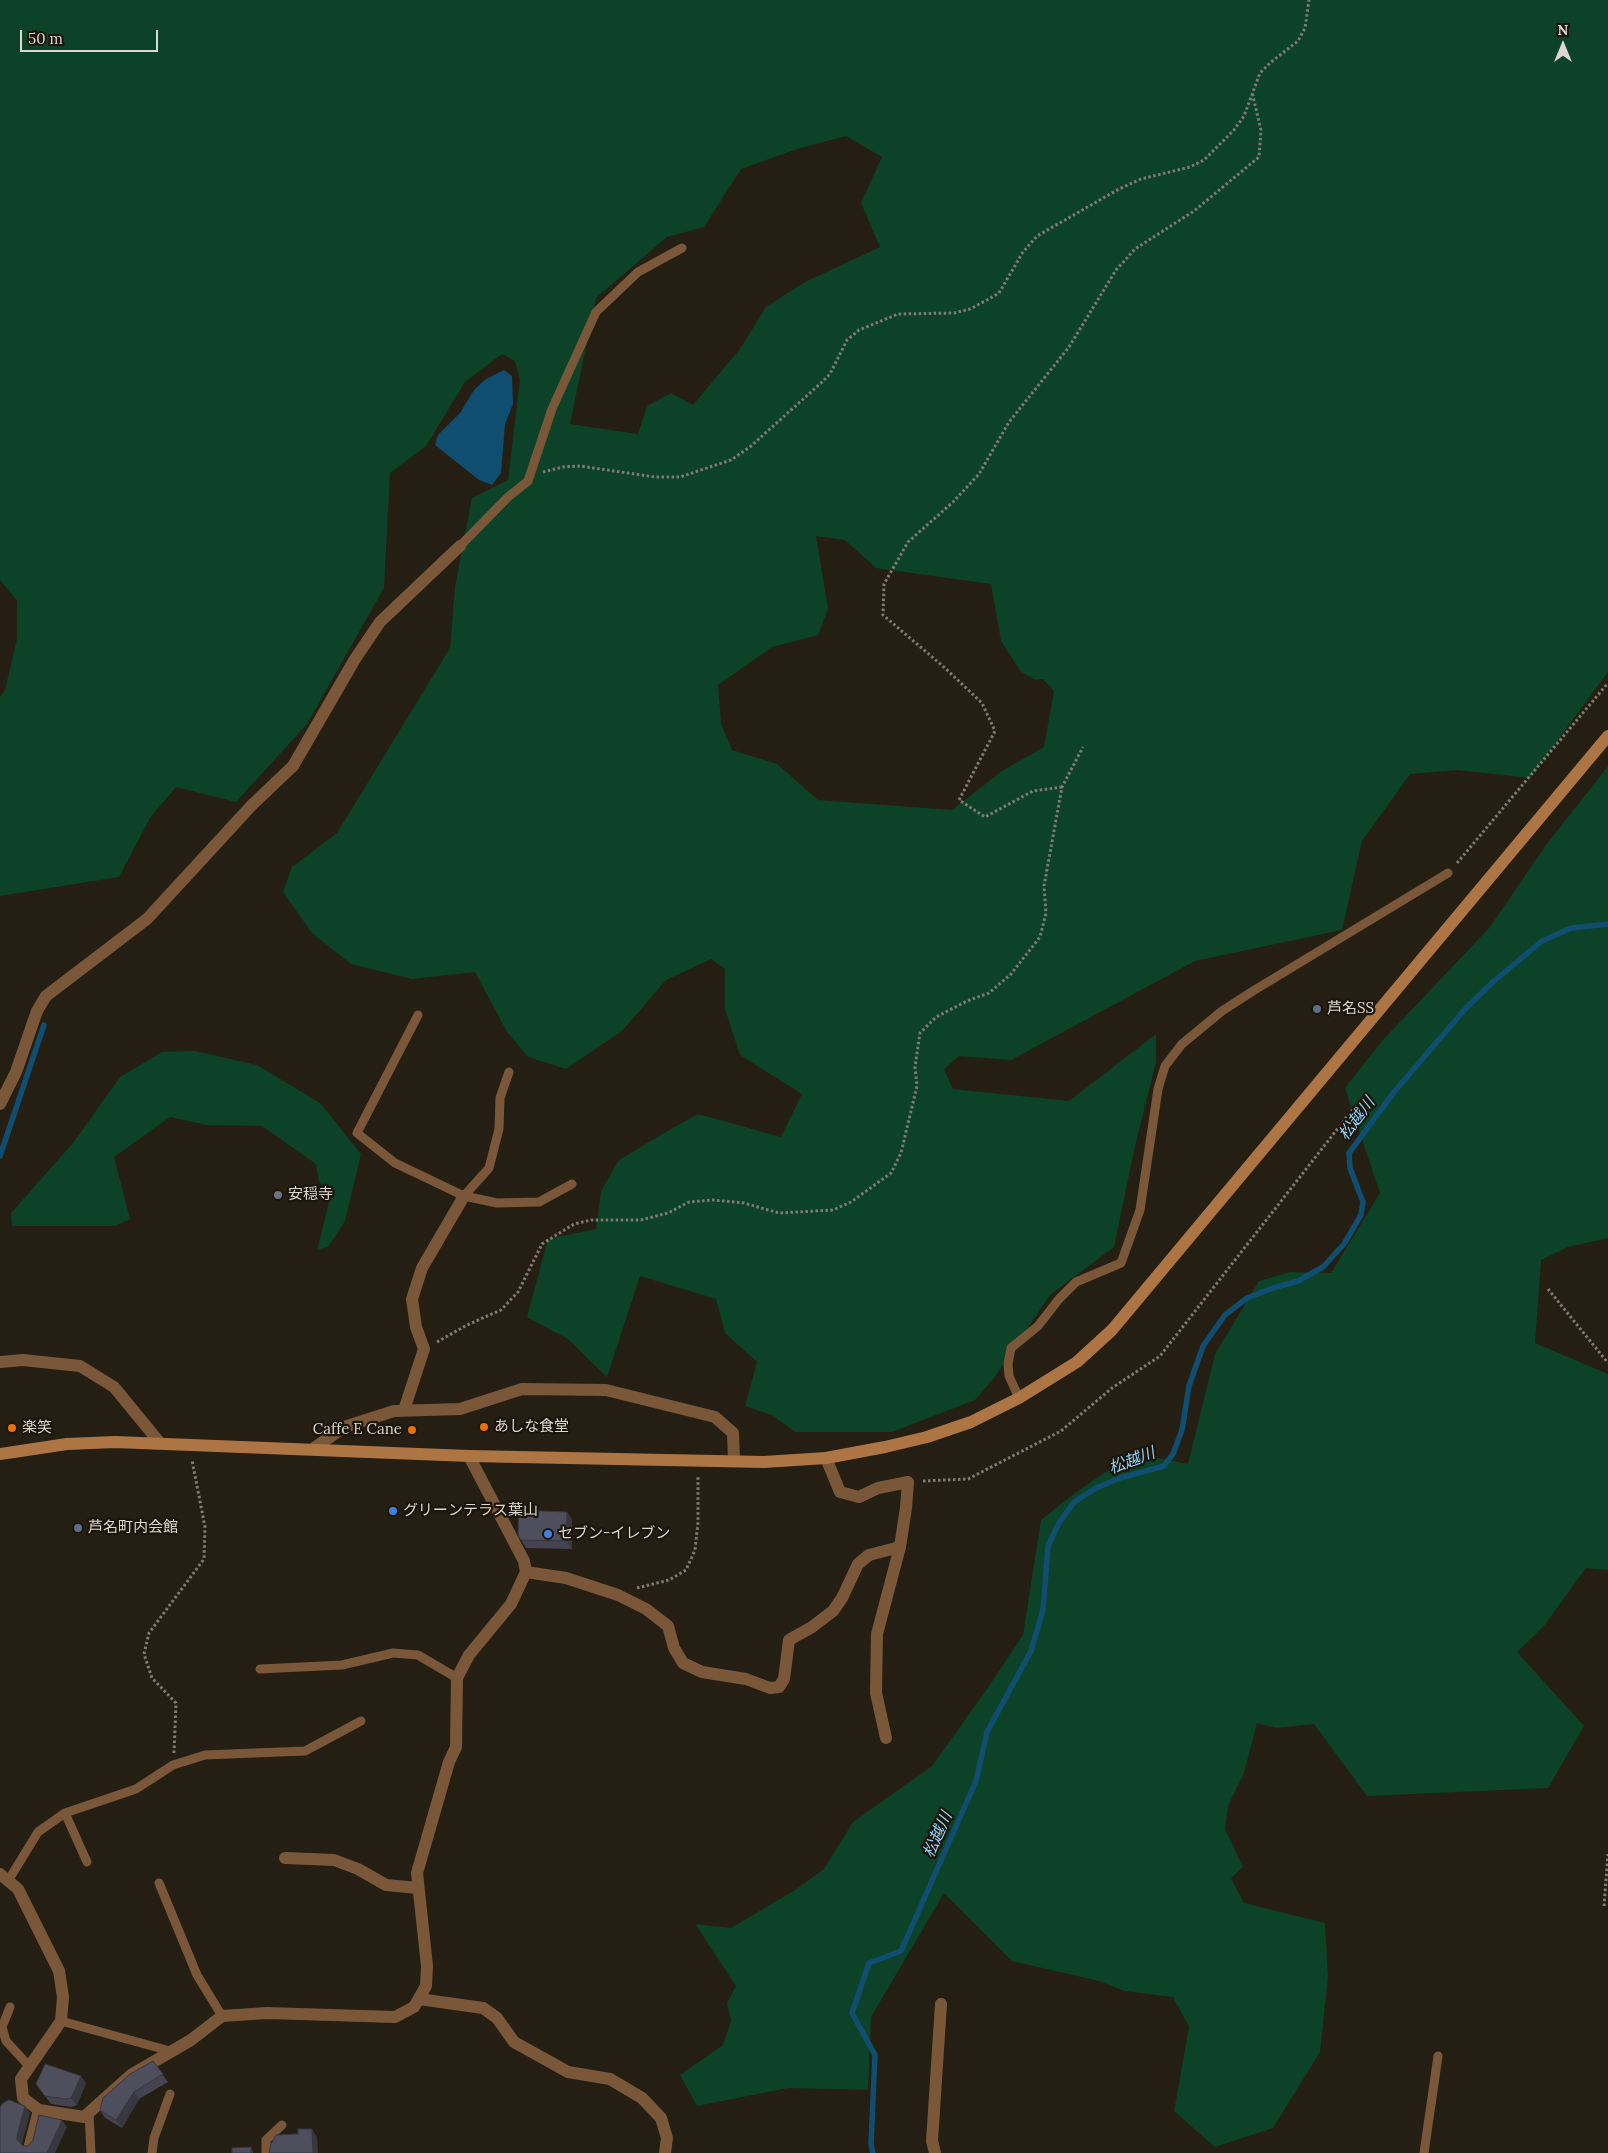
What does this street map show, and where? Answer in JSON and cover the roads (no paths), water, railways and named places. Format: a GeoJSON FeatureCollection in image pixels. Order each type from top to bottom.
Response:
{"type":"FeatureCollection","features":[{"type":"Feature","properties":{"kind":"street"},"geometry":{"type":"LineString","coordinates":[[0,1104],[16,1072],[37,1011],[46,996],[56,986],[147,919],[252,805],[293,766],[355,659],[380,622],[460,546]]}},
{"type":"Feature","properties":{"kind":"street"},"geometry":{"type":"LineString","coordinates":[[0,1454],[67,1444],[160,1443],[469,1456],[734,1461],[826,1458],[927,1437],[971,1422],[1019,1398],[1077,1362],[1112,1330],[1608,736]]}},
{"type":"Feature","properties":{"kind":"street"},"geometry":{"type":"LineString","coordinates":[[404,1410],[424,1349],[416,1326],[412,1298],[422,1268],[464,1196]]}},
{"type":"Feature","properties":{"kind":"street"},"geometry":{"type":"LineString","coordinates":[[0,1362],[24,1360],[80,1366],[114,1387],[160,1443]]}},
{"type":"Feature","properties":{"kind":"street"},"geometry":{"type":"LineString","coordinates":[[312,1449],[344,1427],[394,1411],[460,1409],[522,1389],[606,1390],[715,1417],[733,1433],[734,1461]]}},
{"type":"Feature","properties":{"kind":"street"},"geometry":{"type":"LineString","coordinates":[[4,1878],[18,1889],[59,1971],[63,1997],[61,2021],[21,2079],[23,2098],[39,2110],[84,2117],[130,2075],[191,2040],[222,2016],[267,2013],[395,2017],[414,2007],[426,1986],[427,1966],[417,1874],[449,1762],[456,1747],[457,1678],[469,1655],[511,1604],[526,1572],[524,1561],[469,1456]]}},
{"type":"Feature","properties":{"kind":"street"},"geometry":{"type":"LineString","coordinates":[[826,1458],[840,1492],[859,1497],[878,1488],[908,1482],[900,1547],[877,1634],[876,1693],[886,1738]]}},
{"type":"Feature","properties":{"kind":"street"},"geometry":{"type":"LineString","coordinates":[[526,1572],[566,1578],[618,1596],[646,1609],[668,1626],[674,1648],[683,1663],[702,1672],[746,1679],[770,1688],[779,1687],[784,1679],[789,1640],[812,1627],[833,1611],[842,1598],[858,1564],[869,1555],[900,1547]]}},
{"type":"Feature","properties":{"kind":"street"},"geometry":{"type":"LineString","coordinates":[[284,1858],[334,1860],[358,1869],[386,1885],[418,1888]]}},
{"type":"Feature","properties":{"kind":"street"},"geometry":{"type":"LineString","coordinates":[[419,1999],[484,2008],[497,2018],[514,2042],[568,2072],[610,2078],[642,2098],[661,2118],[667,2138],[665,2153]]}},
{"type":"Feature","properties":{"kind":"street"},"geometry":{"type":"LineString","coordinates":[[935,2153],[932,2141],[941,2004]]}},
{"type":"Feature","properties":{"kind":"street"},"geometry":{"type":"LineString","coordinates":[[30,2146],[39,2110]]}},
{"type":"Feature","properties":{"kind":"lane"},"geometry":{"type":"LineString","coordinates":[[460,546],[508,497],[528,481],[552,409],[596,312],[638,272],[682,248]]}},
{"type":"Feature","properties":{"kind":"lane"},"geometry":{"type":"LineString","coordinates":[[1019,1398],[1009,1376],[1008,1364],[1011,1348],[1038,1326],[1059,1298],[1076,1282],[1121,1263],[1140,1210],[1158,1089],[1165,1066],[1182,1044],[1222,1011],[1253,991],[1448,873]]}},
{"type":"Feature","properties":{"kind":"lane"},"geometry":{"type":"LineString","coordinates":[[418,1015],[357,1133],[395,1163],[464,1196],[497,1203],[539,1202],[572,1184]]}},
{"type":"Feature","properties":{"kind":"lane"},"geometry":{"type":"LineString","coordinates":[[464,1196],[489,1168],[499,1129],[500,1098],[509,1072]]}},
{"type":"Feature","properties":{"kind":"lane"},"geometry":{"type":"LineString","coordinates":[[260,1669],[342,1665],[393,1653],[418,1655],[457,1678]]}},
{"type":"Feature","properties":{"kind":"lane"},"geometry":{"type":"LineString","coordinates":[[4,1878],[38,1832],[65,1813],[136,1789],[174,1765],[205,1754],[305,1751],[361,1721]]}},
{"type":"Feature","properties":{"kind":"lane"},"geometry":{"type":"LineString","coordinates":[[65,1813],[87,1862]]}},
{"type":"Feature","properties":{"kind":"lane"},"geometry":{"type":"LineString","coordinates":[[159,1883],[197,1975],[222,2016]]}},
{"type":"Feature","properties":{"kind":"lane"},"geometry":{"type":"LineString","coordinates":[[10,2007],[2,2027],[6,2041],[30,2066]]}},
{"type":"Feature","properties":{"kind":"lane"},"geometry":{"type":"LineString","coordinates":[[61,2021],[170,2052]]}},
{"type":"Feature","properties":{"kind":"lane"},"geometry":{"type":"LineString","coordinates":[[1424,2153],[1438,2056]]}},
{"type":"Feature","properties":{"kind":"lane"},"geometry":{"type":"LineString","coordinates":[[152,2153],[154,2138],[170,2094]]}},
{"type":"Feature","properties":{"kind":"lane"},"geometry":{"type":"LineString","coordinates":[[89,2112],[91,2153]]}},
{"type":"Feature","properties":{"kind":"lane"},"geometry":{"type":"LineString","coordinates":[[266,2153],[266,2140],[282,2125]]}},
{"type":"Feature","properties":{"kind":"water"},"geometry":{"type":"Polygon","coordinates":[[[504,370],[512,376],[513,404],[505,424],[501,473],[492,485],[479,480],[435,445],[438,435],[460,413],[474,390],[486,379],[504,370]]]}},
{"type":"Feature","properties":{"kind":"waterway","name":"松越川"},"geometry":{"type":"LineString","coordinates":[[873,2153],[871,2144],[875,2055],[852,2013],[869,1963],[901,1951],[976,1781],[987,1732],[1031,1651],[1043,1610],[1048,1546],[1059,1523],[1074,1502],[1096,1488],[1120,1478],[1164,1466],[1173,1454],[1182,1430],[1189,1386],[1203,1346],[1225,1315],[1247,1298],[1298,1281],[1323,1267],[1344,1244],[1361,1215],[1363,1202],[1350,1168],[1349,1153],[1394,1092],[1466,1008],[1494,981],[1542,941],[1571,928],[1608,924]]}},
{"type":"Feature","properties":{"kind":"waterway"},"geometry":{"type":"LineString","coordinates":[[0,1156],[44,1025]]}},
{"type":"Feature","properties":{"kind":"place","name":"芦名SS"},"geometry":{"type":"Point","coordinates":[1317,1009]}},
{"type":"Feature","properties":{"kind":"place","name":"安穏寺"},"geometry":{"type":"Point","coordinates":[278,1195]}},
{"type":"Feature","properties":{"kind":"place","name":"あしな食堂"},"geometry":{"type":"Point","coordinates":[484,1427]}},
{"type":"Feature","properties":{"kind":"place","name":"楽笑"},"geometry":{"type":"Point","coordinates":[12,1428]}},
{"type":"Feature","properties":{"kind":"place","name":"Caffe E Cane"},"geometry":{"type":"Point","coordinates":[412,1430]}},
{"type":"Feature","properties":{"kind":"place","name":"グリーンテラス葉山"},"geometry":{"type":"Point","coordinates":[393,1511]}},
{"type":"Feature","properties":{"kind":"place","name":"芦名町内会館"},"geometry":{"type":"Point","coordinates":[78,1528]}},
{"type":"Feature","properties":{"kind":"place","name":"セブン-イレブン"},"geometry":{"type":"Point","coordinates":[548,1534]}}]}
